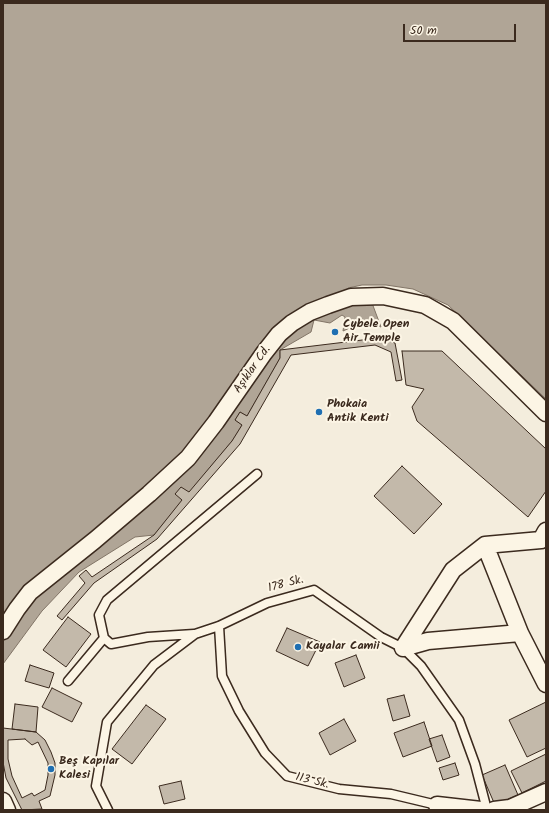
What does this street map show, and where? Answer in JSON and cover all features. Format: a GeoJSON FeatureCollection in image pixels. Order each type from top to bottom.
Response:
{"type":"FeatureCollection","features":[{"type":"Feature","properties":{"kind":"street","name":"Aşıklar Cd."},"geometry":{"type":"LineString","coordinates":[[3,631],[17,608],[30,592],[96,540],[188,458],[216,422],[279,334],[292,323],[310,312],[351,297],[382,296],[425,305],[453,321],[546,413]]}},
{"type":"Feature","properties":{"kind":"street"},"geometry":{"type":"LineString","coordinates":[[403,648],[454,570],[486,544],[544,538]]}},
{"type":"Feature","properties":{"kind":"street"},"geometry":{"type":"LineString","coordinates":[[486,544],[520,633],[546,684]]}},
{"type":"Feature","properties":{"kind":"street"},"geometry":{"type":"LineString","coordinates":[[403,648],[428,641],[520,633]]}},
{"type":"Feature","properties":{"kind":"street"},"geometry":{"type":"LineString","coordinates":[[504,809],[546,792]]}},
{"type":"Feature","properties":{"kind":"street"},"geometry":{"type":"LineString","coordinates":[[3,801],[7,810]]}},
{"type":"Feature","properties":{"kind":"street","name":"113 Sk."},"geometry":{"type":"LineString","coordinates":[[437,805],[481,810]]}},
{"type":"Feature","properties":{"kind":"lane"},"geometry":{"type":"LineString","coordinates":[[195,634],[148,637],[111,644],[104,638],[99,615],[107,600],[257,474]]}},
{"type":"Feature","properties":{"kind":"lane","name":"178 Sk."},"geometry":{"type":"LineString","coordinates":[[108,810],[96,786],[107,722],[154,665],[195,634],[219,626],[267,603],[314,590],[381,637],[403,648],[421,666],[459,720],[476,764],[487,810]]}},
{"type":"Feature","properties":{"kind":"lane","name":"113 Sk."},"geometry":{"type":"LineString","coordinates":[[219,626],[222,676],[239,711],[266,753],[287,776],[339,789],[391,794],[437,805]]}},
{"type":"Feature","properties":{"kind":"lane"},"geometry":{"type":"LineString","coordinates":[[68,682],[104,638]]}},
{"type":"Feature","properties":{"kind":"shaded area"},"geometry":{"type":"Polygon","coordinates":[[[3,3],[546,3],[546,399],[448,305],[413,289],[386,285],[362,285],[348,288],[353,302],[372,303],[381,327],[365,321],[343,331],[345,317],[342,315],[330,323],[314,320],[311,332],[280,350],[280,358],[247,416],[240,412],[235,420],[242,425],[232,441],[154,535],[135,537],[79,572],[42,611],[3,664],[3,3]]]}},
{"type":"Feature","properties":{"kind":"building"},"geometry":{"type":"Polygon","coordinates":[[[379,338],[395,343],[402,380],[396,381],[391,352],[375,345],[291,355],[240,444],[157,539],[94,583],[62,620],[57,616],[85,583],[79,576],[86,570],[92,577],[154,535],[182,500],[175,494],[181,487],[189,492],[232,441],[242,425],[235,420],[240,412],[247,416],[280,358],[280,350],[379,338]]]}},
{"type":"Feature","properties":{"kind":"building"},"geometry":{"type":"Polygon","coordinates":[[[402,351],[442,351],[546,449],[546,491],[528,517],[417,421],[412,407],[424,389],[406,385],[402,351]]]}},
{"type":"Feature","properties":{"kind":"building"},"geometry":{"type":"Polygon","coordinates":[[[402,466],[442,504],[414,534],[374,496],[402,466]]]}},
{"type":"Feature","properties":{"kind":"building"},"geometry":{"type":"Polygon","coordinates":[[[68,617],[91,634],[66,667],[43,650],[68,617]]]}},
{"type":"Feature","properties":{"kind":"building","name":"Kayalar Camii"},"geometry":{"type":"Polygon","coordinates":[[[287,628],[320,642],[308,666],[276,651],[287,628]]]}},
{"type":"Feature","properties":{"kind":"building"},"geometry":{"type":"Polygon","coordinates":[[[356,655],[365,678],[344,687],[335,663],[356,655]]]}},
{"type":"Feature","properties":{"kind":"building"},"geometry":{"type":"Polygon","coordinates":[[[30,665],[54,673],[49,688],[25,681],[30,665]]]}},
{"type":"Feature","properties":{"kind":"building"},"geometry":{"type":"Polygon","coordinates":[[[52,688],[82,703],[72,722],[42,707],[52,688]]]}},
{"type":"Feature","properties":{"kind":"building"},"geometry":{"type":"Polygon","coordinates":[[[404,695],[410,716],[393,721],[387,699],[404,695]]]}},
{"type":"Feature","properties":{"kind":"building"},"geometry":{"type":"Polygon","coordinates":[[[546,702],[546,748],[527,757],[509,720],[546,702]]]}},
{"type":"Feature","properties":{"kind":"building"},"geometry":{"type":"Polygon","coordinates":[[[15,704],[38,707],[36,732],[12,729],[15,704]]]}},
{"type":"Feature","properties":{"kind":"building"},"geometry":{"type":"Polygon","coordinates":[[[146,705],[166,719],[132,764],[112,749],[146,705]]]}},
{"type":"Feature","properties":{"kind":"building"},"geometry":{"type":"Polygon","coordinates":[[[344,719],[356,741],[330,755],[319,733],[344,719]]]}},
{"type":"Feature","properties":{"kind":"building"},"geometry":{"type":"Polygon","coordinates":[[[424,722],[432,746],[403,757],[394,733],[424,722]]]}},
{"type":"Feature","properties":{"kind":"building","name":"Beş Kapılar Kalesi"},"geometry":{"type":"Polygon","coordinates":[[[3,728],[36,732],[45,740],[55,763],[55,775],[50,796],[39,801],[42,809],[22,810],[6,778],[3,762],[3,728]],[[25,739],[8,740],[8,759],[12,776],[22,798],[32,793],[34,796],[45,790],[48,775],[48,763],[38,742],[32,745],[25,739]]]}},
{"type":"Feature","properties":{"kind":"building"},"geometry":{"type":"Polygon","coordinates":[[[442,735],[450,757],[437,762],[429,739],[442,735]]]}},
{"type":"Feature","properties":{"kind":"building"},"geometry":{"type":"Polygon","coordinates":[[[546,754],[546,781],[522,793],[511,771],[546,754]]]}},
{"type":"Feature","properties":{"kind":"building"},"geometry":{"type":"Polygon","coordinates":[[[455,763],[459,775],[443,780],[439,768],[455,763]]]}},
{"type":"Feature","properties":{"kind":"building"},"geometry":{"type":"Polygon","coordinates":[[[505,765],[518,795],[495,805],[482,775],[505,765]]]}},
{"type":"Feature","properties":{"kind":"building"},"geometry":{"type":"Polygon","coordinates":[[[181,781],[185,799],[164,804],[159,786],[181,781]]]}},
{"type":"Feature","properties":{"kind":"place","name":"Cybele Open Air Temple"},"geometry":{"type":"Point","coordinates":[335,332]}},
{"type":"Feature","properties":{"kind":"place","name":"Phokaia Antik Kenti"},"geometry":{"type":"Point","coordinates":[319,412]}},
{"type":"Feature","properties":{"kind":"place","name":"Kayalar Camii"},"geometry":{"type":"Point","coordinates":[298,647]}},
{"type":"Feature","properties":{"kind":"place","name":"Beş Kapılar Kalesi"},"geometry":{"type":"Point","coordinates":[51,769]}}]}
